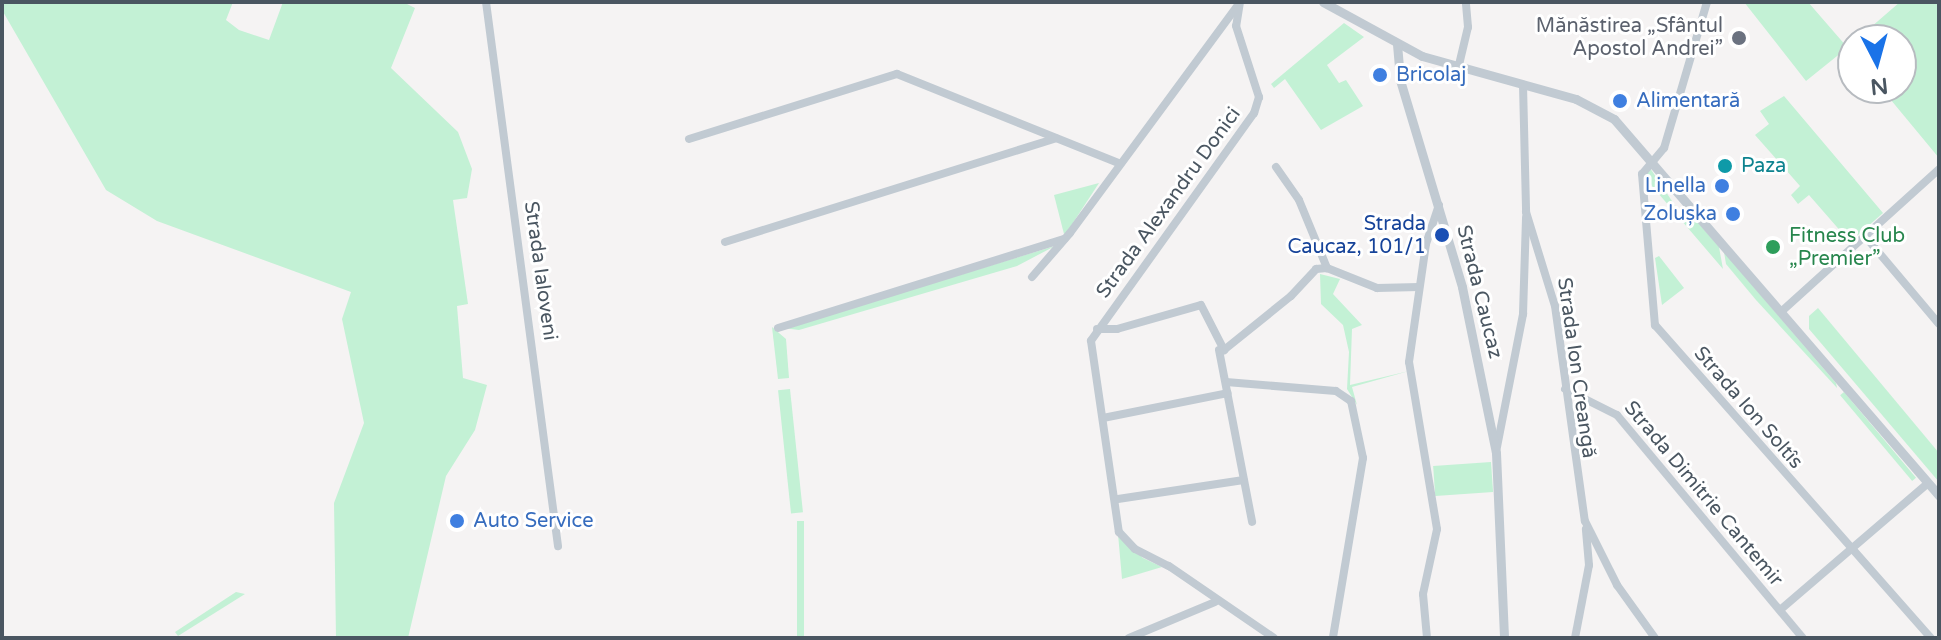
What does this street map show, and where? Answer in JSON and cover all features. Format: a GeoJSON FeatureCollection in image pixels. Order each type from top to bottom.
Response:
{"type":"FeatureCollection","features":[{"type":"Feature","properties":{"kind":"street","name":"Strada Ialoveni"},"geometry":{"type":"LineString","coordinates":[[486,2],[558,546]]}},
{"type":"Feature","properties":{"kind":"street"},"geometry":{"type":"LineString","coordinates":[[1323,2],[1397,44],[1458,69],[1523,85],[1604,112],[1654,162],[1939,496]]}},
{"type":"Feature","properties":{"kind":"street"},"geometry":{"type":"LineString","coordinates":[[1458,69],[1464,50],[1466,2]]}},
{"type":"Feature","properties":{"kind":"street","name":"Strada Ion Soltîs"},"geometry":{"type":"LineString","coordinates":[[1707,2],[1679,105],[1654,162],[1645,168],[1641,184],[1655,325],[1931,638]]}},
{"type":"Feature","properties":{"kind":"street"},"geometry":{"type":"LineString","coordinates":[[1032,277],[1065,239],[1118,163],[1239,3]]}},
{"type":"Feature","properties":{"kind":"street","name":"Strada Alexandru Donici"},"geometry":{"type":"LineString","coordinates":[[1239,3],[1238,38],[1258,104],[1091,341],[1118,499],[1114,518],[1123,538],[1215,602],[1274,638]]}},
{"type":"Feature","properties":{"kind":"street","name":"Strada Caucaz"},"geometry":{"type":"LineString","coordinates":[[1397,44],[1400,80],[1462,287],[1496,453],[1504,638]]}},
{"type":"Feature","properties":{"kind":"street"},"geometry":{"type":"LineString","coordinates":[[689,139],[897,74],[1118,163]]}},
{"type":"Feature","properties":{"kind":"street","name":"Strada Ion Creangă"},"geometry":{"type":"LineString","coordinates":[[1523,85],[1526,212],[1549,281],[1585,521],[1617,585],[1655,638]]}},
{"type":"Feature","properties":{"kind":"street"},"geometry":{"type":"LineString","coordinates":[[725,242],[1057,138]]}},
{"type":"Feature","properties":{"kind":"street"},"geometry":{"type":"LineString","coordinates":[[1276,167],[1299,200],[1327,268]]}},
{"type":"Feature","properties":{"kind":"street"},"geometry":{"type":"LineString","coordinates":[[1782,311],[1939,169]]}},
{"type":"Feature","properties":{"kind":"street"},"geometry":{"type":"LineString","coordinates":[[1427,638],[1423,594],[1437,529],[1409,362],[1419,287],[1439,205]]}},
{"type":"Feature","properties":{"kind":"street"},"geometry":{"type":"LineString","coordinates":[[1496,453],[1523,314],[1526,212]]}},
{"type":"Feature","properties":{"kind":"street"},"geometry":{"type":"LineString","coordinates":[[1864,235],[1939,324]]}},
{"type":"Feature","properties":{"kind":"street"},"geometry":{"type":"LineString","coordinates":[[778,328],[1065,239]]}},
{"type":"Feature","properties":{"kind":"street"},"geometry":{"type":"LineString","coordinates":[[1219,350],[1243,338],[1312,272],[1327,268],[1366,286],[1419,287]]}},
{"type":"Feature","properties":{"kind":"street","name":"Strada Alexandru Donici"},"geometry":{"type":"LineString","coordinates":[[1097,329],[1117,329],[1201,305],[1207,309],[1226,382],[1252,522]]}},
{"type":"Feature","properties":{"kind":"street"},"geometry":{"type":"LineString","coordinates":[[1226,382],[1347,395],[1363,458],[1333,638]]}},
{"type":"Feature","properties":{"kind":"street","name":"Strada Dimitrie Cantemir"},"geometry":{"type":"LineString","coordinates":[[1565,389],[1617,415],[1803,638]]}},
{"type":"Feature","properties":{"kind":"street"},"geometry":{"type":"LineString","coordinates":[[1103,418],[1228,393]]}},
{"type":"Feature","properties":{"kind":"street"},"geometry":{"type":"LineString","coordinates":[[1118,499],[1244,480]]}},
{"type":"Feature","properties":{"kind":"street"},"geometry":{"type":"LineString","coordinates":[[1780,610],[1928,483]]}},
{"type":"Feature","properties":{"kind":"street"},"geometry":{"type":"LineString","coordinates":[[1575,638],[1589,565],[1585,521]]}},
{"type":"Feature","properties":{"kind":"street"},"geometry":{"type":"LineString","coordinates":[[1129,638],[1215,602]]}},
{"type":"Feature","properties":{"kind":"green space"},"geometry":{"type":"Polygon","coordinates":[[[2,2],[233,2],[226,20],[239,30],[269,40],[283,2],[403,2],[415,8],[391,68],[458,132],[472,169],[467,198],[453,200],[468,304],[457,306],[463,378],[487,385],[475,430],[446,476],[408,638],[336,638],[334,503],[364,423],[342,319],[351,292],[157,221],[106,190],[2,10],[2,2]]]}},
{"type":"Feature","properties":{"kind":"green space"},"geometry":{"type":"Polygon","coordinates":[[[1744,2],[1808,2],[1837,35],[1837,56],[1806,81],[1744,2]]]}},
{"type":"Feature","properties":{"kind":"green space"},"geometry":{"type":"Polygon","coordinates":[[[1900,2],[1939,2],[1939,158],[1894,104],[1917,104],[1917,24],[1875,24],[1900,2]]]}},
{"type":"Feature","properties":{"kind":"green space"},"geometry":{"type":"Polygon","coordinates":[[[1344,23],[1364,37],[1327,65],[1339,83],[1346,80],[1363,106],[1321,130],[1285,79],[1274,88],[1271,84],[1344,23]]]}},
{"type":"Feature","properties":{"kind":"green space"},"geometry":{"type":"Polygon","coordinates":[[[1784,96],[1883,213],[1850,242],[1809,195],[1798,204],[1791,195],[1800,186],[1755,135],[1769,124],[1760,111],[1784,96]]]}},
{"type":"Feature","properties":{"kind":"green space"},"geometry":{"type":"Polygon","coordinates":[[[1650,168],[1676,207],[1689,212],[1719,247],[1723,269],[1652,186],[1646,174],[1650,168]]]}},
{"type":"Feature","properties":{"kind":"green space"},"geometry":{"type":"Polygon","coordinates":[[[1099,183],[1067,232],[1064,234],[1054,195],[1099,183]]]}},
{"type":"Feature","properties":{"kind":"green space"},"geometry":{"type":"Polygon","coordinates":[[[1055,246],[1017,266],[799,330],[783,328],[1055,246]]]}},
{"type":"Feature","properties":{"kind":"green space"},"geometry":{"type":"Polygon","coordinates":[[[1724,252],[1836,383],[1837,388],[1726,264],[1724,252]]]}},
{"type":"Feature","properties":{"kind":"green space"},"geometry":{"type":"Polygon","coordinates":[[[1659,256],[1684,288],[1662,305],[1655,258],[1659,256]]]}},
{"type":"Feature","properties":{"kind":"green space"},"geometry":{"type":"Polygon","coordinates":[[[1320,274],[1340,279],[1333,294],[1362,325],[1352,329],[1350,385],[1409,371],[1352,387],[1357,405],[1347,389],[1349,352],[1343,325],[1321,304],[1320,274]]]}},
{"type":"Feature","properties":{"kind":"green space"},"geometry":{"type":"Polygon","coordinates":[[[1818,308],[1939,453],[1939,482],[1809,329],[1809,316],[1818,308]]]}},
{"type":"Feature","properties":{"kind":"green space"},"geometry":{"type":"Polygon","coordinates":[[[772,327],[786,339],[789,378],[778,379],[772,327]]]}},
{"type":"Feature","properties":{"kind":"green space"},"geometry":{"type":"Polygon","coordinates":[[[790,389],[803,512],[791,514],[778,390],[790,389]]]}},
{"type":"Feature","properties":{"kind":"green space"},"geometry":{"type":"Polygon","coordinates":[[[1844,392],[1916,478],[1912,481],[1840,395],[1844,392]]]}},
{"type":"Feature","properties":{"kind":"green space"},"geometry":{"type":"Polygon","coordinates":[[[1491,462],[1493,492],[1435,496],[1433,466],[1491,462]]]}},
{"type":"Feature","properties":{"kind":"green space"},"geometry":{"type":"Polygon","coordinates":[[[797,521],[804,521],[804,638],[797,638],[797,521]]]}},
{"type":"Feature","properties":{"kind":"green space"},"geometry":{"type":"Polygon","coordinates":[[[1118,534],[1143,558],[1162,567],[1122,579],[1118,534]]]}},
{"type":"Feature","properties":{"kind":"green space"},"geometry":{"type":"Polygon","coordinates":[[[236,592],[245,594],[178,636],[175,632],[236,592]]]}},
{"type":"Feature","properties":{"kind":"place","name":"Mănăstirea „Sfântul Apostol Andrei”"},"geometry":{"type":"Point","coordinates":[1739,38]}},
{"type":"Feature","properties":{"kind":"place","name":"Bricolaj"},"geometry":{"type":"Point","coordinates":[1380,75]}},
{"type":"Feature","properties":{"kind":"place","name":"Alimentară"},"geometry":{"type":"Point","coordinates":[1620,101]}},
{"type":"Feature","properties":{"kind":"place","name":"Paza"},"geometry":{"type":"Point","coordinates":[1725,166]}},
{"type":"Feature","properties":{"kind":"place","name":"Linella"},"geometry":{"type":"Point","coordinates":[1722,186]}},
{"type":"Feature","properties":{"kind":"place","name":"Zolușka"},"geometry":{"type":"Point","coordinates":[1733,214]}},
{"type":"Feature","properties":{"kind":"place","name":"Strada Caucaz, 101/1"},"geometry":{"type":"Point","coordinates":[1442,235]}},
{"type":"Feature","properties":{"kind":"place","name":"Fitness Club „Premier”"},"geometry":{"type":"Point","coordinates":[1773,247]}},
{"type":"Feature","properties":{"kind":"place","name":"Auto Service"},"geometry":{"type":"Point","coordinates":[457,521]}}]}
